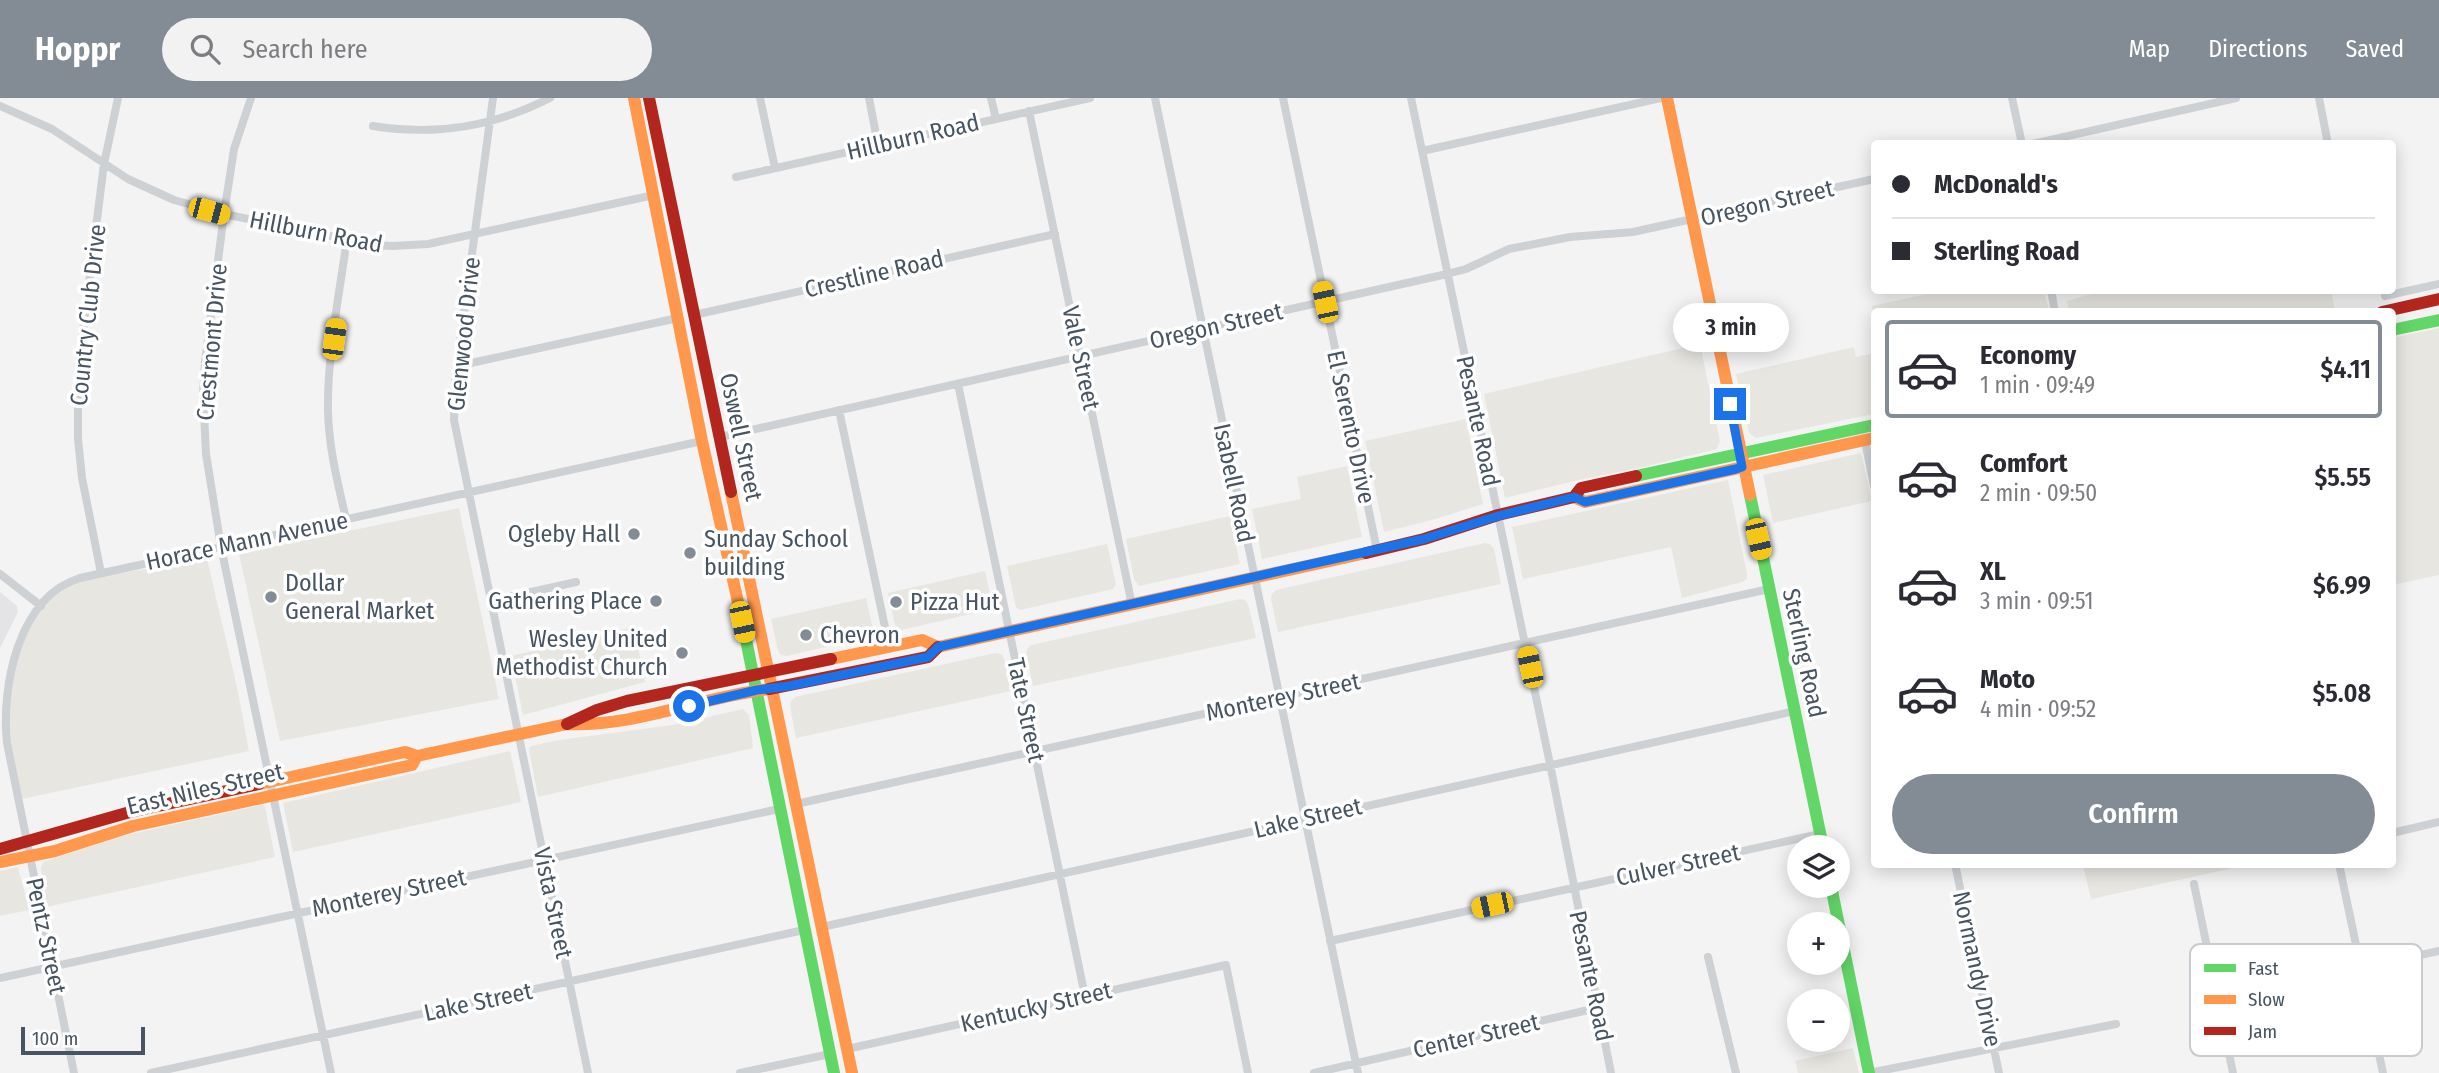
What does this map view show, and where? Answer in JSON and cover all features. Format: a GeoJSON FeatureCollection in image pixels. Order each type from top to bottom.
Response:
{"type":"FeatureCollection","features":[{"type":"Feature","properties":{"kind":"main road","name":"Oswell Street"},"geometry":{"type":"LineString","coordinates":[[634,98],[702,440],[757,690],[834,1073]]}},
{"type":"Feature","properties":{"kind":"main road","name":"Oswell Street"},"geometry":{"type":"LineString","coordinates":[[649,98],[852,1073]]}},
{"type":"Feature","properties":{"kind":"main road","name":"Sterling Road"},"geometry":{"type":"LineString","coordinates":[[1667,98],[1820,834]]}},
{"type":"Feature","properties":{"kind":"main road"},"geometry":{"type":"LineString","coordinates":[[2396,309],[2439,299]]}},
{"type":"Feature","properties":{"kind":"main road"},"geometry":{"type":"LineString","coordinates":[[2396,329],[2439,320]]}},
{"type":"Feature","properties":{"kind":"main road"},"geometry":{"type":"LineString","coordinates":[[685,349],[695,369],[709,429],[712,435],[720,437]]}},
{"type":"Feature","properties":{"kind":"main road","name":"East Niles Street"},"geometry":{"type":"LineString","coordinates":[[0,862],[55,851],[133,826],[405,752],[417,756],[567,724],[602,723],[928,657],[938,647],[1424,539],[1498,516],[1574,497],[1581,488],[1871,426]]}},
{"type":"Feature","properties":{"kind":"main road","name":"East Niles Street"},"geometry":{"type":"LineString","coordinates":[[1574,497],[1585,502],[1871,437]]}},
{"type":"Feature","properties":{"kind":"main road"},"geometry":{"type":"LineString","coordinates":[[702,440],[707,440],[712,446],[725,502],[738,529]]}},
{"type":"Feature","properties":{"kind":"main road","name":"East Niles Street"},"geometry":{"type":"LineString","coordinates":[[567,724],[599,707],[753,674],[922,640],[938,647]]}},
{"type":"Feature","properties":{"kind":"main road","name":"East Niles Street"},"geometry":{"type":"LineString","coordinates":[[0,849],[130,812],[272,788]]}},
{"type":"Feature","properties":{"kind":"main road"},"geometry":{"type":"LineString","coordinates":[[1833,898],[1869,1073]]}},
{"type":"Feature","properties":{"kind":"street","name":"Country Club Drive"},"geometry":{"type":"LineString","coordinates":[[101,573],[84,488],[77,409],[82,330],[104,164],[118,98]]}},
{"type":"Feature","properties":{"kind":"street","name":"Crestmont Drive"},"geometry":{"type":"LineString","coordinates":[[251,98],[234,149],[224,215],[203,393],[206,454],[221,547],[331,1073]]}},
{"type":"Feature","properties":{"kind":"street","name":"Glenwood Drive"},"geometry":{"type":"LineString","coordinates":[[492,98],[457,366],[454,420],[518,734]]}},
{"type":"Feature","properties":{"kind":"street"},"geometry":{"type":"LineString","coordinates":[[373,126],[405,131],[439,131],[511,116],[550,98]]}},
{"type":"Feature","properties":{"kind":"street"},"geometry":{"type":"LineString","coordinates":[[760,98],[775,168]]}},
{"type":"Feature","properties":{"kind":"street"},"geometry":{"type":"LineString","coordinates":[[869,98],[878,145]]}},
{"type":"Feature","properties":{"kind":"street"},"geometry":{"type":"LineString","coordinates":[[991,98],[996,119]]}},
{"type":"Feature","properties":{"kind":"street","name":"Hillburn Road"},"geometry":{"type":"LineString","coordinates":[[736,177],[1090,98]]}},
{"type":"Feature","properties":{"kind":"street","name":"Isabell Road"},"geometry":{"type":"LineString","coordinates":[[1154,98],[1357,1068]]}},
{"type":"Feature","properties":{"kind":"street","name":"El Serento Drive"},"geometry":{"type":"LineString","coordinates":[[1283,98],[1377,550]]}},
{"type":"Feature","properties":{"kind":"street","name":"Pesante Road"},"geometry":{"type":"LineString","coordinates":[[1411,98],[1550,764],[1611,1073]]}},
{"type":"Feature","properties":{"kind":"street"},"geometry":{"type":"LineString","coordinates":[[1422,150],[1661,98]]}},
{"type":"Feature","properties":{"kind":"street"},"geometry":{"type":"LineString","coordinates":[[2012,98],[2021,140]]}},
{"type":"Feature","properties":{"kind":"street"},"geometry":{"type":"LineString","coordinates":[[2050,140],[2236,98]]}},
{"type":"Feature","properties":{"kind":"street"},"geometry":{"type":"LineString","coordinates":[[2319,98],[2328,140]]}},
{"type":"Feature","properties":{"kind":"street","name":"Hillburn Road"},"geometry":{"type":"LineString","coordinates":[[0,106],[52,129],[104,164],[153,191],[195,207],[374,245],[412,246],[475,235],[654,195]]}},
{"type":"Feature","properties":{"kind":"street","name":"Vale Street"},"geometry":{"type":"LineString","coordinates":[[1029,111],[1132,605]]}},
{"type":"Feature","properties":{"kind":"street","name":"Oregon Street"},"geometry":{"type":"LineString","coordinates":[[720,437],[1466,270],[1496,253],[1520,246],[1570,237],[1633,232],[1871,180]]}},
{"type":"Feature","properties":{"kind":"street","name":"Crestline Road"},"geometry":{"type":"LineString","coordinates":[[694,315],[1055,234]]}},
{"type":"Feature","properties":{"kind":"street"},"geometry":{"type":"LineString","coordinates":[[346,519],[333,462],[328,413],[331,363],[347,239]]}},
{"type":"Feature","properties":{"kind":"street"},"geometry":{"type":"LineString","coordinates":[[2396,291],[2439,284]]}},
{"type":"Feature","properties":{"kind":"street"},"geometry":{"type":"LineString","coordinates":[[457,366],[678,318]]}},
{"type":"Feature","properties":{"kind":"street","name":"Tate Street"},"geometry":{"type":"LineString","coordinates":[[958,384],[1085,996]]}},
{"type":"Feature","properties":{"kind":"street"},"geometry":{"type":"LineString","coordinates":[[839,410],[889,646]]}},
{"type":"Feature","properties":{"kind":"street","name":"Horace Mann Avenue"},"geometry":{"type":"LineString","coordinates":[[26,841],[7,743],[5,705],[17,649],[41,606],[60,586],[101,573],[702,440]]}},
{"type":"Feature","properties":{"kind":"street"},"geometry":{"type":"LineString","coordinates":[[0,574],[41,606]]}},
{"type":"Feature","properties":{"kind":"street"},"geometry":{"type":"LineString","coordinates":[[491,601],[576,582]]}},
{"type":"Feature","properties":{"kind":"street","name":"Monterey Street"},"geometry":{"type":"LineString","coordinates":[[796,804],[1769,589]]}},
{"type":"Feature","properties":{"kind":"street","name":"Lake Street"},"geometry":{"type":"LineString","coordinates":[[821,927],[1795,711]]}},
{"type":"Feature","properties":{"kind":"street","name":"Vista Street"},"geometry":{"type":"LineString","coordinates":[[518,734],[588,1073]]}},
{"type":"Feature","properties":{"kind":"street","name":"Monterey Street"},"geometry":{"type":"LineString","coordinates":[[0,978],[779,809]]}},
{"type":"Feature","properties":{"kind":"street"},"geometry":{"type":"LineString","coordinates":[[2396,832],[2439,822]]}},
{"type":"Feature","properties":{"kind":"street","name":"Culver Street"},"geometry":{"type":"LineString","coordinates":[[1330,941],[1820,834]]}},
{"type":"Feature","properties":{"kind":"street","name":"Pentz Street"},"geometry":{"type":"LineString","coordinates":[[26,841],[74,1073]]}},
{"type":"Feature","properties":{"kind":"street","name":"Normandy Drive"},"geometry":{"type":"LineString","coordinates":[[1956,868],[1998,1073]]}},
{"type":"Feature","properties":{"kind":"street"},"geometry":{"type":"LineString","coordinates":[[2340,868],[2356,944]]}},
{"type":"Feature","properties":{"kind":"street"},"geometry":{"type":"LineString","coordinates":[[2194,884],[2206,944]]}},
{"type":"Feature","properties":{"kind":"street","name":"Lake Street"},"geometry":{"type":"LineString","coordinates":[[151,1073],[804,930]]}},
{"type":"Feature","properties":{"kind":"street"},"geometry":{"type":"LineString","coordinates":[[1708,957],[1736,1073]]}},
{"type":"Feature","properties":{"kind":"street","name":"Kentucky Street"},"geometry":{"type":"LineString","coordinates":[[847,1049],[1226,965],[1248,1073]]}},
{"type":"Feature","properties":{"kind":"street","name":"Center Street"},"geometry":{"type":"LineString","coordinates":[[1314,1073],[1357,1068],[1597,1008]]}},
{"type":"Feature","properties":{"kind":"street"},"geometry":{"type":"LineString","coordinates":[[1869,1073],[2116,1024]]}},
{"type":"Feature","properties":{"kind":"street"},"geometry":{"type":"LineString","coordinates":[[740,1073],[830,1054]]}},
{"type":"Feature","properties":{"kind":"shaded area"},"geometry":{"type":"Polygon","coordinates":[[[1927,294],[2045,294],[2048,308],[1872,308],[1927,294]]]}},
{"type":"Feature","properties":{"kind":"shaded area"},"geometry":{"type":"Polygon","coordinates":[[[2092,294],[2332,294],[2334,308],[2068,308],[2067,301],[2092,294]]]}},
{"type":"Feature","properties":{"kind":"shaded area"},"geometry":{"type":"Polygon","coordinates":[[[2439,328],[2439,575],[2396,584],[2396,337],[2439,328]]]}},
{"type":"Feature","properties":{"kind":"shaded area"},"geometry":{"type":"Polygon","coordinates":[[[1700,344],[1720,441],[1717,449],[1505,498],[1484,394],[1700,344]]]}},
{"type":"Feature","properties":{"kind":"shaded area"},"geometry":{"type":"Polygon","coordinates":[[[1854,347],[1856,357],[1871,354],[1871,415],[1756,438],[1749,433],[1736,374],[1854,347]]]}},
{"type":"Feature","properties":{"kind":"shaded area"},"geometry":{"type":"Polygon","coordinates":[[[1466,419],[1483,504],[1384,532],[1365,441],[1466,419]]]}},
{"type":"Feature","properties":{"kind":"shaded area"},"geometry":{"type":"Polygon","coordinates":[[[1861,453],[1871,501],[1773,523],[1763,475],[1861,453]]]}},
{"type":"Feature","properties":{"kind":"shaded area"},"geometry":{"type":"Polygon","coordinates":[[[1347,466],[1362,537],[1262,559],[1252,509],[1301,499],[1297,477],[1347,466]]]}},
{"type":"Feature","properties":{"kind":"shaded area"},"geometry":{"type":"Polygon","coordinates":[[[1728,480],[1747,574],[1747,579],[1742,582],[1682,598],[1671,547],[1523,579],[1512,527],[1728,480]]]}},
{"type":"Feature","properties":{"kind":"shaded area"},"geometry":{"type":"Polygon","coordinates":[[[459,508],[499,699],[280,741],[239,554],[459,508]]]}},
{"type":"Feature","properties":{"kind":"shaded area"},"geometry":{"type":"Polygon","coordinates":[[[1230,516],[1240,564],[1139,586],[1134,579],[1126,539],[1230,516]]]}},
{"type":"Feature","properties":{"kind":"shaded area"},"geometry":{"type":"Polygon","coordinates":[[[1485,543],[1494,549],[1501,584],[1278,632],[1271,599],[1276,590],[1485,543]]]}},
{"type":"Feature","properties":{"kind":"shaded area"},"geometry":{"type":"Polygon","coordinates":[[[1107,544],[1116,584],[1113,589],[1020,610],[1016,607],[1007,566],[1107,544]]]}},
{"type":"Feature","properties":{"kind":"shaded area"},"geometry":{"type":"Polygon","coordinates":[[[207,559],[249,751],[22,799],[9,739],[10,679],[29,628],[44,605],[67,585],[96,577],[207,559]]]}},
{"type":"Feature","properties":{"kind":"shaded area"},"geometry":{"type":"Polygon","coordinates":[[[985,571],[992,603],[989,610],[901,630],[895,625],[888,593],[985,571]]]}},
{"type":"Feature","properties":{"kind":"shaded area"},"geometry":{"type":"Polygon","coordinates":[[[0,592],[17,606],[18,612],[0,648],[0,592]]]}},
{"type":"Feature","properties":{"kind":"shaded area"},"geometry":{"type":"Polygon","coordinates":[[[866,598],[873,629],[870,637],[787,656],[778,651],[771,619],[866,598]]]}},
{"type":"Feature","properties":{"kind":"shaded area"},"geometry":{"type":"Polygon","coordinates":[[[1240,599],[1248,604],[1256,638],[1033,686],[1026,654],[1031,645],[1240,599]]]}},
{"type":"Feature","properties":{"kind":"shaded area"},"geometry":{"type":"Polygon","coordinates":[[[634,627],[645,682],[523,715],[511,656],[634,627]]]}},
{"type":"Feature","properties":{"kind":"shaded area"},"geometry":{"type":"Polygon","coordinates":[[[995,653],[1004,658],[1011,691],[796,738],[790,706],[795,697],[995,653]]]}},
{"type":"Feature","properties":{"kind":"shaded area"},"geometry":{"type":"Polygon","coordinates":[[[743,709],[749,715],[753,748],[538,797],[529,749],[531,746],[673,725],[743,709]]]}},
{"type":"Feature","properties":{"kind":"shaded area"},"geometry":{"type":"Polygon","coordinates":[[[510,751],[521,802],[293,852],[283,803],[510,751]]]}},
{"type":"Feature","properties":{"kind":"shaded area"},"geometry":{"type":"Polygon","coordinates":[[[262,805],[265,807],[275,857],[46,907],[41,868],[43,862],[122,836],[262,805]]]}},
{"type":"Feature","properties":{"kind":"shaded area"},"geometry":{"type":"Polygon","coordinates":[[[18,867],[29,910],[0,916],[0,871],[18,867]]]}},
{"type":"Feature","properties":{"kind":"shaded area"},"geometry":{"type":"Polygon","coordinates":[[[2084,868],[2234,868],[2091,899],[2084,868]]]}},
{"type":"Feature","properties":{"kind":"shaded area"},"geometry":{"type":"Polygon","coordinates":[[[1853,1048],[1859,1073],[1798,1073],[1795,1061],[1835,1052],[1850,1052],[1853,1048]]]}},
{"type":"Feature","properties":{"kind":"traffic: fast"},"geometry":{"type":"LineString","coordinates":[[2396,329],[2439,320]]}},
{"type":"Feature","properties":{"kind":"traffic: fast"},"geometry":{"type":"LineString","coordinates":[[1636,476],[1871,426]]}},
{"type":"Feature","properties":{"kind":"traffic: fast"},"geometry":{"type":"LineString","coordinates":[[1750,495],[1821,835]]}},
{"type":"Feature","properties":{"kind":"traffic: fast"},"geometry":{"type":"LineString","coordinates":[[742,620],[834,1073]]}},
{"type":"Feature","properties":{"kind":"traffic: fast"},"geometry":{"type":"LineString","coordinates":[[1833,898],[1869,1073]]}},
{"type":"Feature","properties":{"kind":"traffic: slow"},"geometry":{"type":"LineString","coordinates":[[634,98],[702,441],[742,620]]}},
{"type":"Feature","properties":{"kind":"traffic: slow"},"geometry":{"type":"LineString","coordinates":[[1667,98],[1750,495]]}},
{"type":"Feature","properties":{"kind":"traffic: slow"},"geometry":{"type":"LineString","coordinates":[[1574,497],[1585,502],[1871,439]]}},
{"type":"Feature","properties":{"kind":"traffic: slow"},"geometry":{"type":"LineString","coordinates":[[731,492],[852,1073]]}},
{"type":"Feature","properties":{"kind":"traffic: slow"},"geometry":{"type":"LineString","coordinates":[[831,659],[922,640],[938,647],[1366,553]]}},
{"type":"Feature","properties":{"kind":"traffic: slow"},"geometry":{"type":"LineString","coordinates":[[259,784],[405,752],[417,756],[567,724],[618,721],[769,689]]}},
{"type":"Feature","properties":{"kind":"traffic: slow"},"geometry":{"type":"LineString","coordinates":[[0,862],[55,851],[133,826],[412,765],[417,756]]}},
{"type":"Feature","properties":{"kind":"traffic: jam"},"geometry":{"type":"LineString","coordinates":[[649,98],[731,492]]}},
{"type":"Feature","properties":{"kind":"traffic: jam"},"geometry":{"type":"LineString","coordinates":[[2396,309],[2439,299]]}},
{"type":"Feature","properties":{"kind":"traffic: jam"},"geometry":{"type":"LineString","coordinates":[[1366,553],[1424,539],[1498,515],[1574,497],[1581,488],[1636,476]]}},
{"type":"Feature","properties":{"kind":"traffic: jam"},"geometry":{"type":"LineString","coordinates":[[769,689],[928,657],[938,647]]}},
{"type":"Feature","properties":{"kind":"traffic: jam"},"geometry":{"type":"LineString","coordinates":[[567,724],[597,710],[627,701],[831,659]]}},
{"type":"Feature","properties":{"kind":"traffic: jam"},"geometry":{"type":"LineString","coordinates":[[0,849],[130,812],[259,784]]}},
{"type":"Feature","properties":{"kind":"place","name":"Ogleby Hall"},"geometry":{"type":"Point","coordinates":[634,534]}},
{"type":"Feature","properties":{"kind":"place","name":"Sunday School building"},"geometry":{"type":"Point","coordinates":[690,553]}},
{"type":"Feature","properties":{"kind":"place","name":"Dollar General Market"},"geometry":{"type":"Point","coordinates":[271,597]}},
{"type":"Feature","properties":{"kind":"place","name":"Gathering Place"},"geometry":{"type":"Point","coordinates":[656,601]}},
{"type":"Feature","properties":{"kind":"place","name":"Pizza Hut"},"geometry":{"type":"Point","coordinates":[896,602]}},
{"type":"Feature","properties":{"kind":"place","name":"Chevron"},"geometry":{"type":"Point","coordinates":[806,635]}},
{"type":"Feature","properties":{"kind":"place","name":"Wesley United Methodist Church"},"geometry":{"type":"Point","coordinates":[682,653]}},
{"type":"Feature","properties":{"kind":"route"},"geometry":{"type":"LineString","coordinates":[[689,706],[928,657],[938,647],[1424,539],[1478,521],[1574,497],[1585,502],[1736,469],[1742,467],[1730,404]]}}]}
